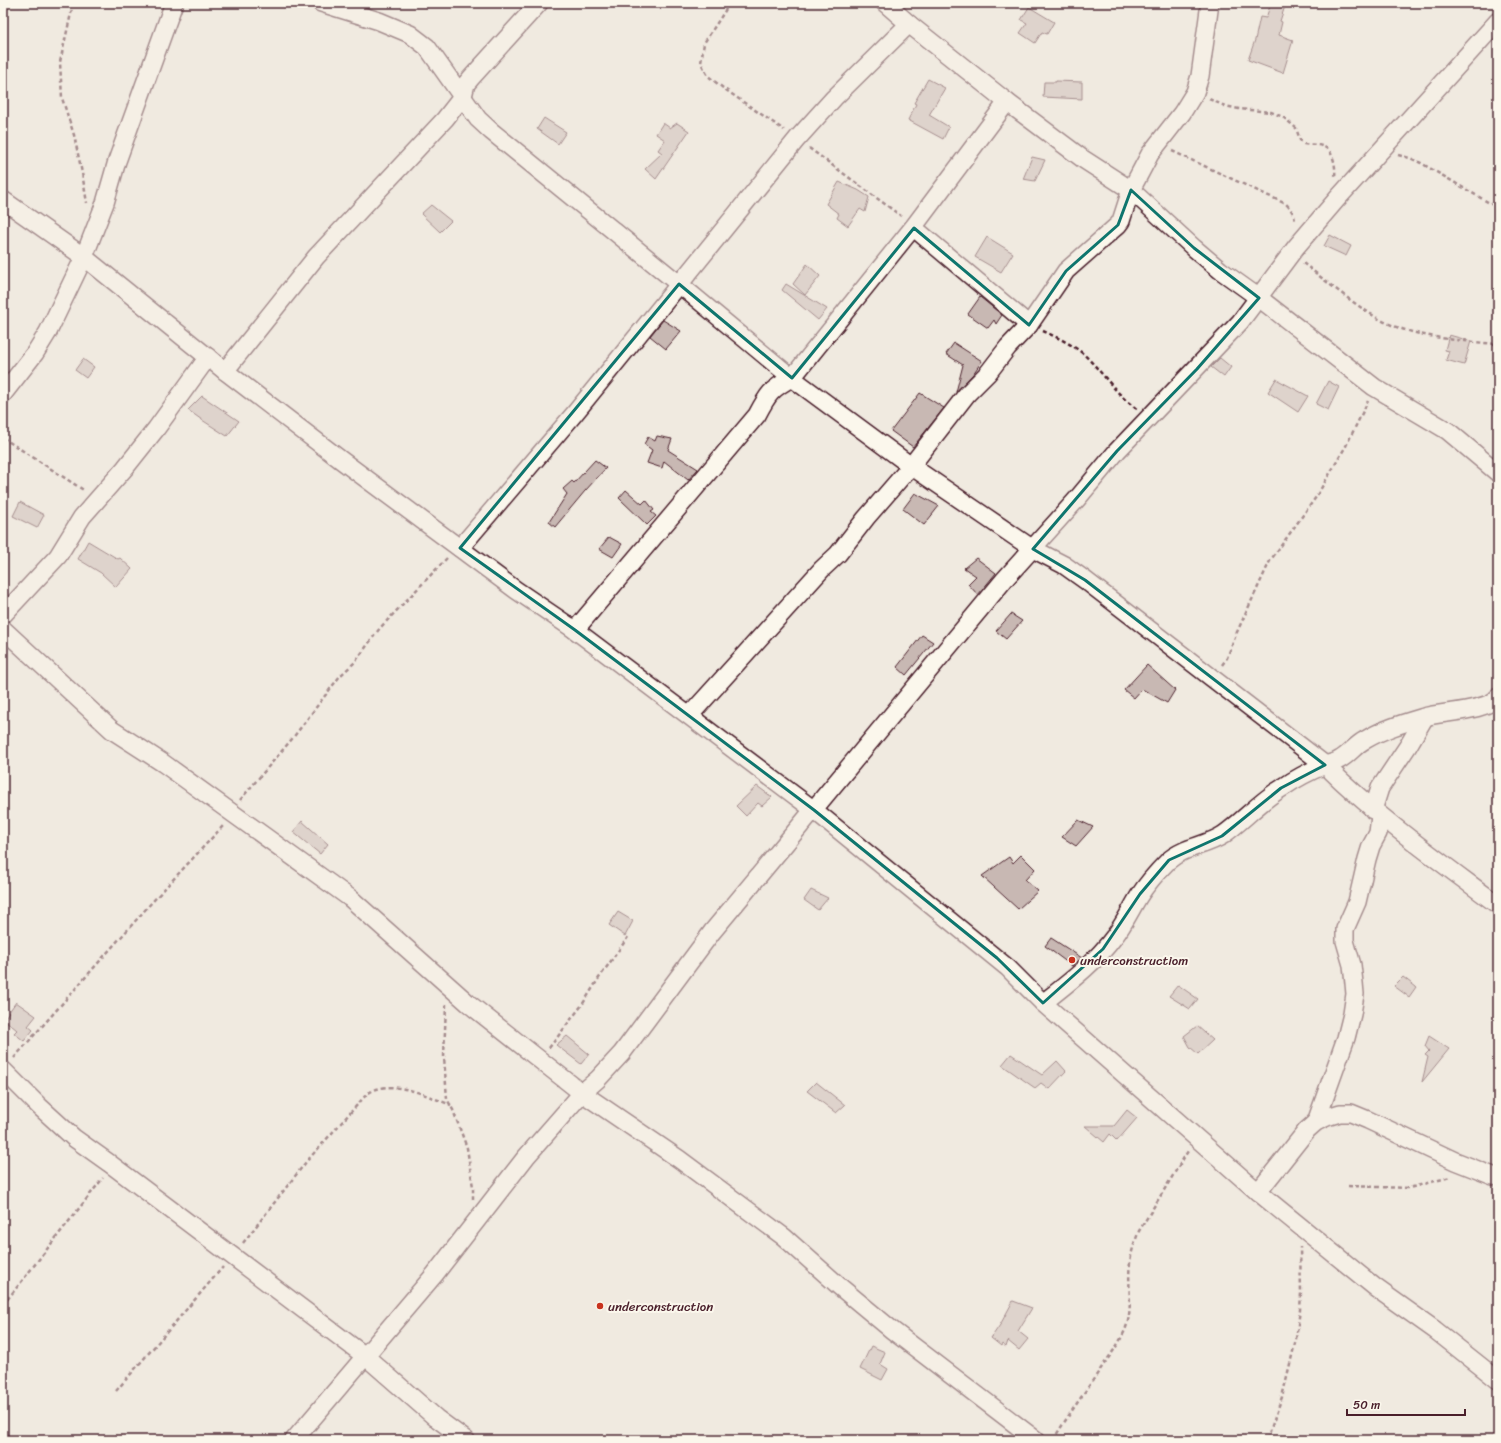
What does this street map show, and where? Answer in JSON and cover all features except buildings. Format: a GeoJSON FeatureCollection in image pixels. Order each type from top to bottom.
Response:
{"type":"FeatureCollection","features":[{"type":"Feature","properties":{"kind":"street"},"geometry":{"type":"LineString","coordinates":[[3,394],[35,353],[48,332],[84,257],[105,203],[117,161],[174,3]]}},
{"type":"Feature","properties":{"kind":"street"},"geometry":{"type":"LineString","coordinates":[[321,3],[379,21],[410,34],[427,47],[478,119],[491,131],[680,284],[792,378],[911,466],[1033,549],[1064,565],[1085,580],[1325,765],[1351,792],[1498,905]]}},
{"type":"Feature","properties":{"kind":"street"},"geometry":{"type":"LineString","coordinates":[[225,371],[316,257],[445,118],[463,96],[466,84],[540,3]]}},
{"type":"Feature","properties":{"kind":"street"},"geometry":{"type":"LineString","coordinates":[[885,3],[1006,102],[1083,159],[1131,190],[1220,270],[1374,386],[1448,430],[1498,473]]}},
{"type":"Feature","properties":{"kind":"street"},"geometry":{"type":"LineString","coordinates":[[690,715],[822,569],[838,554],[866,518],[911,466],[967,394],[988,373],[1008,347],[1029,325],[1066,271],[1121,221],[1131,190],[1150,154],[1182,113],[1195,92],[1200,76],[1210,3]]}},
{"type":"Feature","properties":{"kind":"street"},"geometry":{"type":"LineString","coordinates":[[294,1440],[435,1274],[526,1157],[582,1092],[598,1079],[622,1053],[712,932],[762,870],[814,810],[1004,580],[1033,549],[1148,417],[1197,369],[1240,322],[1294,251],[1337,200],[1498,21]]}},
{"type":"Feature","properties":{"kind":"street"},"geometry":{"type":"LineString","coordinates":[[459,547],[575,413],[797,139],[834,98],[909,24]]}},
{"type":"Feature","properties":{"kind":"street"},"geometry":{"type":"LineString","coordinates":[[575,630],[757,415],[776,386],[792,378],[915,226],[1006,102]]}},
{"type":"Feature","properties":{"kind":"street"},"geometry":{"type":"LineString","coordinates":[[3,200],[84,257],[225,371],[341,460],[516,590],[575,630],[690,715],[814,810],[1002,963],[1043,1003],[1258,1192],[1376,1288],[1435,1330],[1498,1380]]}},
{"type":"Feature","properties":{"kind":"street"},"geometry":{"type":"LineString","coordinates":[[915,226],[1029,325]]}},
{"type":"Feature","properties":{"kind":"street"},"geometry":{"type":"LineString","coordinates":[[3,615],[58,556],[82,517],[156,429],[208,357]]}},
{"type":"Feature","properties":{"kind":"street"},"geometry":{"type":"LineString","coordinates":[[3,629],[112,730],[163,763],[233,812],[350,898],[468,1003],[540,1060],[582,1092],[679,1159],[784,1237],[839,1286],[892,1330],[1036,1440]]}},
{"type":"Feature","properties":{"kind":"street"},"geometry":{"type":"LineString","coordinates":[[1043,1003],[1086,967],[1103,950],[1124,922],[1140,894],[1169,860],[1222,836],[1252,810],[1281,788],[1325,765],[1338,761],[1357,744],[1385,729],[1425,717],[1460,712],[1489,704],[1495,701],[1498,697]]}},
{"type":"Feature","properties":{"kind":"street"},"geometry":{"type":"LineString","coordinates":[[1316,1122],[1346,1038],[1352,1014],[1355,994],[1352,965],[1345,941],[1345,929],[1357,902],[1367,859],[1371,846],[1378,833],[1377,813],[1380,788],[1425,717]]}},
{"type":"Feature","properties":{"kind":"street"},"geometry":{"type":"LineString","coordinates":[[3,1070],[40,1108],[74,1138],[364,1356],[436,1418],[466,1440]]}},
{"type":"Feature","properties":{"kind":"street"},"geometry":{"type":"LineString","coordinates":[[1258,1192],[1307,1130],[1316,1122],[1340,1114],[1351,1114],[1368,1120],[1455,1161],[1498,1177]]}},
{"type":"Feature","properties":{"kind":"path"},"geometry":{"type":"LineString","coordinates":[[72,3],[60,62],[62,98],[74,135],[87,204]]}},
{"type":"Feature","properties":{"kind":"path"},"geometry":{"type":"LineString","coordinates":[[730,3],[704,43],[701,63],[708,76],[797,139],[915,226]]}},
{"type":"Feature","properties":{"kind":"path"},"geometry":{"type":"LineString","coordinates":[[1195,92],[1225,106],[1278,114],[1296,128],[1302,143],[1325,147],[1330,153],[1334,163],[1337,200]]}},
{"type":"Feature","properties":{"kind":"path"},"geometry":{"type":"LineString","coordinates":[[1157,144],[1286,204],[1295,218],[1294,251],[1342,294],[1380,319],[1424,335],[1495,344]]}},
{"type":"Feature","properties":{"kind":"path"},"geometry":{"type":"LineString","coordinates":[[1376,157],[1388,154],[1410,158],[1498,208]]}},
{"type":"Feature","properties":{"kind":"path"},"geometry":{"type":"LineString","coordinates":[[1029,325],[1064,341],[1082,352],[1121,397],[1148,417]]}},
{"type":"Feature","properties":{"kind":"path"},"geometry":{"type":"LineString","coordinates":[[1202,669],[1222,665],[1227,658],[1237,632],[1270,561],[1316,497],[1346,446],[1374,386]]}},
{"type":"Feature","properties":{"kind":"path"},"geometry":{"type":"LineString","coordinates":[[3,438],[98,499]]}},
{"type":"Feature","properties":{"kind":"path"},"geometry":{"type":"LineString","coordinates":[[3,1070],[233,812],[336,682],[355,662],[380,628],[459,547]]}},
{"type":"Feature","properties":{"kind":"path"},"geometry":{"type":"LineString","coordinates":[[540,1060],[582,1005],[628,937]]}},
{"type":"Feature","properties":{"kind":"path"},"geometry":{"type":"LineString","coordinates":[[447,984],[444,1057],[447,1099],[451,1105],[467,1148],[473,1187],[473,1225]]}},
{"type":"Feature","properties":{"kind":"path"},"geometry":{"type":"LineString","coordinates":[[116,1391],[232,1256],[306,1162],[367,1094],[374,1089],[388,1087],[413,1091],[451,1105]]}},
{"type":"Feature","properties":{"kind":"path"},"geometry":{"type":"LineString","coordinates":[[1053,1440],[1064,1421],[1113,1351],[1125,1330],[1129,1308],[1129,1264],[1135,1241],[1139,1231],[1196,1137]]}},
{"type":"Feature","properties":{"kind":"path"},"geometry":{"type":"LineString","coordinates":[[3,1305],[102,1180],[109,1163]]}},
{"type":"Feature","properties":{"kind":"path"},"geometry":{"type":"LineString","coordinates":[[1348,1186],[1409,1188],[1431,1183],[1476,1168]]}},
{"type":"Feature","properties":{"kind":"path"},"geometry":{"type":"LineString","coordinates":[[1267,1440],[1282,1398],[1296,1338],[1301,1293],[1300,1226]]}},
{"type":"Feature","properties":{"kind":"highlighted area"},"geometry":{"type":"Polygon","coordinates":[[[1131,190],[1194,248],[1259,298],[1197,369],[1117,451],[1033,549],[1085,580],[1325,765],[1281,788],[1222,836],[1169,860],[1140,894],[1103,949],[1043,1003],[997,958],[814,810],[575,630],[460,548],[679,284],[792,378],[914,228],[1029,325],[1066,271],[1118,225],[1131,190]]]}},
{"type":"Feature","properties":{"kind":"place","name":"underconstructiom"},"geometry":{"type":"Point","coordinates":[1072,960]}},
{"type":"Feature","properties":{"kind":"place","name":"underconstruction"},"geometry":{"type":"Point","coordinates":[600,1306]}}]}
